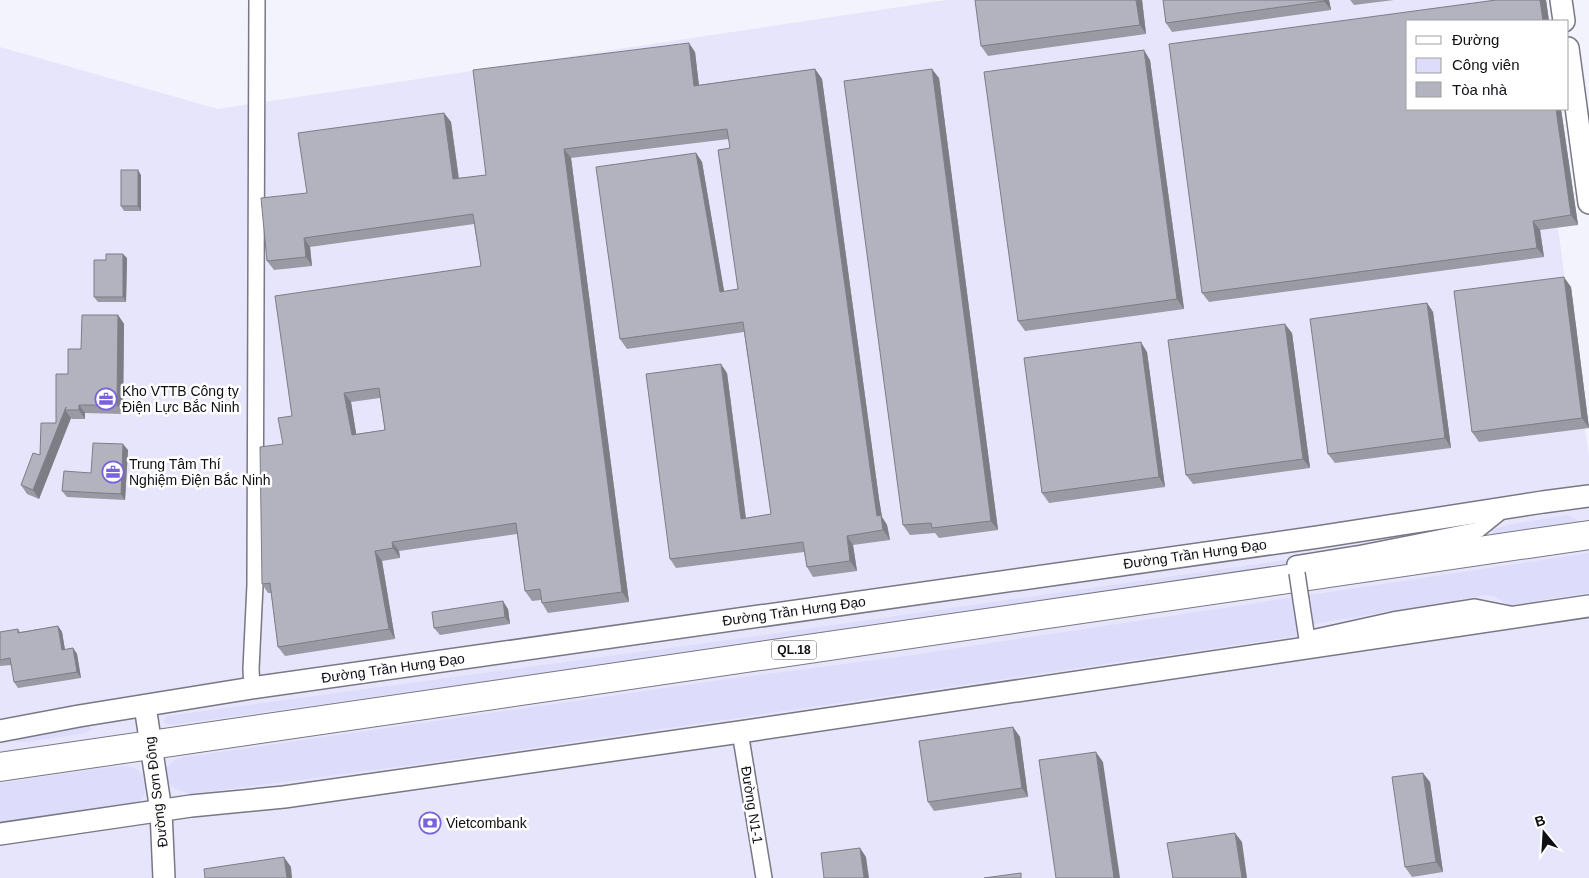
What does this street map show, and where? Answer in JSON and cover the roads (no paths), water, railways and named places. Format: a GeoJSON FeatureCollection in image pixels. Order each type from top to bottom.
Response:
{"type":"FeatureCollection","features":[{"type":"Feature","properties":{"kind":"highway","name":"QL.18"},"geometry":{"type":"LineString","coordinates":[[0,767],[1589,535]]}},
{"type":"Feature","properties":{"kind":"main road"},"geometry":{"type":"LineString","coordinates":[[1561,0],[1564,20]]}},
{"type":"Feature","properties":{"kind":"main road"},"geometry":{"type":"LineString","coordinates":[[1569,55],[1589,203]]}},
{"type":"Feature","properties":{"kind":"main road","name":"Đường Trần Hưng Đạo"},"geometry":{"type":"LineString","coordinates":[[0,731],[252,688],[1318,537],[1506,507],[1589,496]]}},
{"type":"Feature","properties":{"kind":"main road"},"geometry":{"type":"LineString","coordinates":[[0,834],[161,811],[294,796],[1589,606]]}},
{"type":"Feature","properties":{"kind":"main road","name":"Đường Sơn Đông"},"geometry":{"type":"LineString","coordinates":[[145,706],[161,811],[164,878]]}},
{"type":"Feature","properties":{"kind":"street"},"geometry":{"type":"LineString","coordinates":[[252,688],[251,669],[255,575],[257,0]]}},
{"type":"Feature","properties":{"kind":"street"},"geometry":{"type":"LineString","coordinates":[[1506,507],[1478,530],[1295,564],[1307,639],[1414,616],[1475,607],[1518,615]]}},
{"type":"Feature","properties":{"kind":"street","name":"Đường N1-1"},"geometry":{"type":"LineString","coordinates":[[740,732],[764,878]]}},
{"type":"Feature","properties":{"kind":"place","name":"Kho VTTB Công ty Điện Lực Bắc Ninh"},"geometry":{"type":"Point","coordinates":[106,399]}},
{"type":"Feature","properties":{"kind":"place","name":"Trung Tâm Thí Nghiệm Điện Bắc Ninh"},"geometry":{"type":"Point","coordinates":[113,472]}},
{"type":"Feature","properties":{"kind":"place","name":"Vietcombank"},"geometry":{"type":"Point","coordinates":[430,823]}}]}
